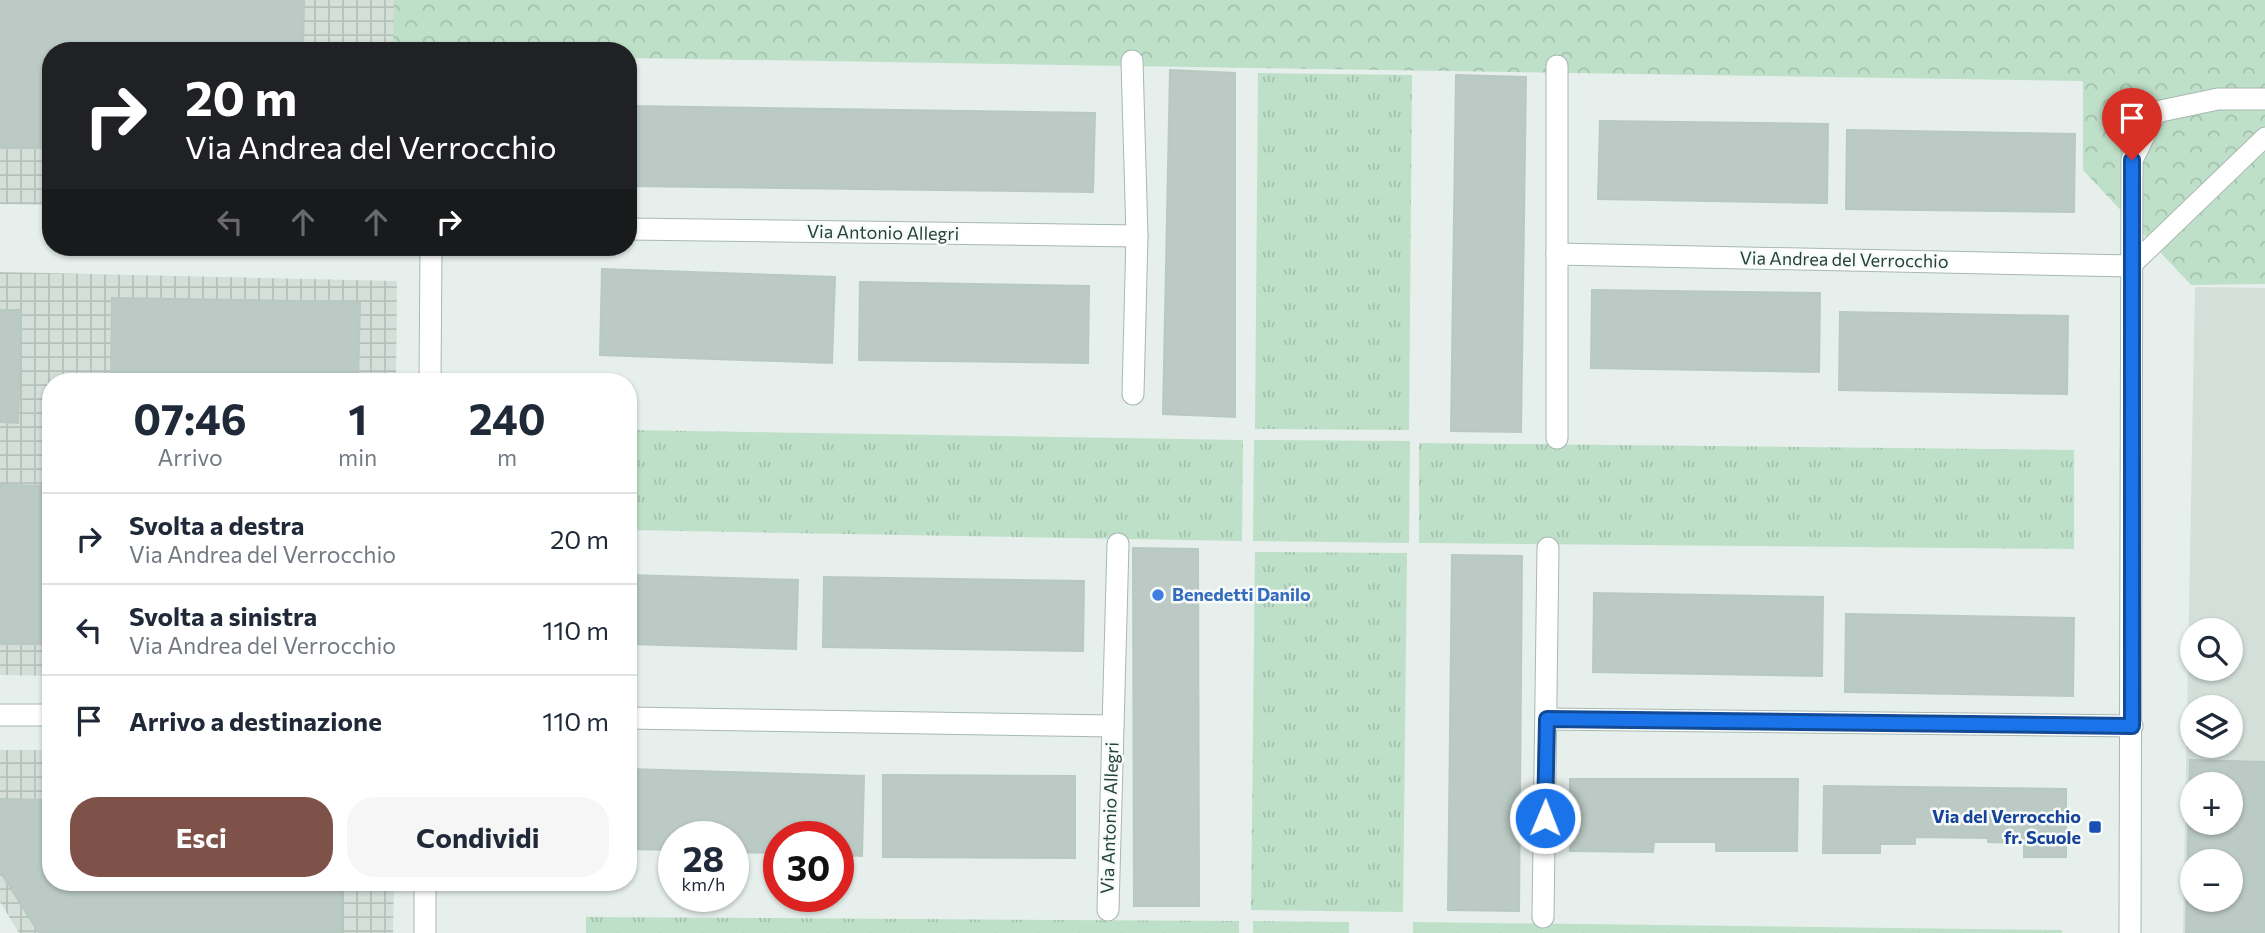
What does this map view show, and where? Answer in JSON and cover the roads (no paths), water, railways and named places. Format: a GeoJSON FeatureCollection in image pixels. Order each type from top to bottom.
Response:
{"type":"FeatureCollection","features":[{"type":"Feature","properties":{"kind":"street"},"geometry":{"type":"LineString","coordinates":[[1132,61],[1137,236],[1133,394]]}},
{"type":"Feature","properties":{"kind":"street"},"geometry":{"type":"LineString","coordinates":[[1557,66],[1557,438]]}},
{"type":"Feature","properties":{"kind":"street"},"geometry":{"type":"LineString","coordinates":[[2130,933],[2132,160],[2156,111],[2218,99],[2265,99]]}},
{"type":"Feature","properties":{"kind":"street","name":"Via Antonio Allegri"},"geometry":{"type":"LineString","coordinates":[[637,229],[1137,236]]}},
{"type":"Feature","properties":{"kind":"street","name":"Via Andrea del Verrocchio"},"geometry":{"type":"LineString","coordinates":[[1558,254],[2132,266]]}},
{"type":"Feature","properties":{"kind":"street"},"geometry":{"type":"LineString","coordinates":[[430,373],[431,256]]}},
{"type":"Feature","properties":{"kind":"street","name":"Via Antonio Allegri"},"geometry":{"type":"LineString","coordinates":[[1108,911],[1118,544]]}},
{"type":"Feature","properties":{"kind":"street"},"geometry":{"type":"LineString","coordinates":[[1543,917],[1548,548]]}},
{"type":"Feature","properties":{"kind":"street"},"geometry":{"type":"LineString","coordinates":[[0,715],[42,715]]}},
{"type":"Feature","properties":{"kind":"street","name":"Via Antonio Allegri"},"geometry":{"type":"LineString","coordinates":[[637,718],[1113,726]]}},
{"type":"Feature","properties":{"kind":"street"},"geometry":{"type":"LineString","coordinates":[[1547,719],[2132,726]]}},
{"type":"Feature","properties":{"kind":"street"},"geometry":{"type":"LineString","coordinates":[[425,891],[425,933]]}},
{"type":"Feature","properties":{"kind":"lane"},"geometry":{"type":"LineString","coordinates":[[2132,266],[2265,137]]}},
{"type":"Feature","properties":{"kind":"place","name":"Benedetti Danilo"},"geometry":{"type":"Point","coordinates":[1158,595]}},
{"type":"Feature","properties":{"kind":"place","name":"Via del Verrocchio fr. Scuole"},"geometry":{"type":"Point","coordinates":[2095,827]}}]}
